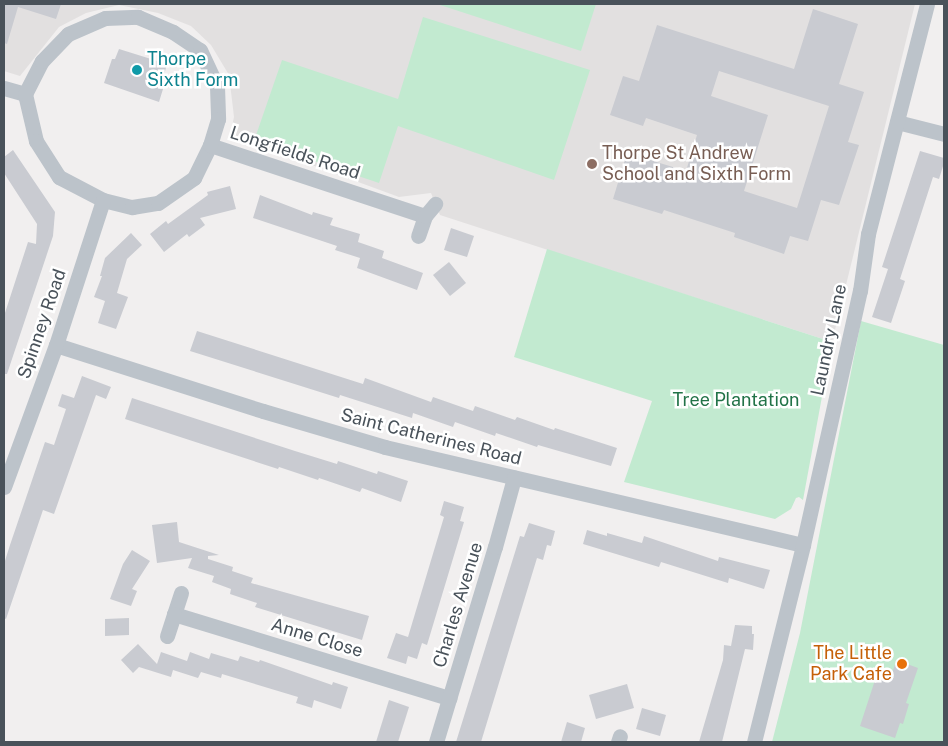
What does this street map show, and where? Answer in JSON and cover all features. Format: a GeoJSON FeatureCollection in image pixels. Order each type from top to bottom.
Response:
{"type":"FeatureCollection","features":[{"type":"Feature","properties":{"kind":"street","name":"Laundry Lane"},"geometry":{"type":"LineString","coordinates":[[754,742],[803,545],[860,291],[868,234],[927,4]]}},
{"type":"Feature","properties":{"kind":"street"},"geometry":{"type":"LineString","coordinates":[[4,88],[26,94],[42,61],[68,34],[105,18],[138,17],[173,32],[200,50],[217,86],[218,119],[210,145]]}},
{"type":"Feature","properties":{"kind":"street","name":"Longfields Road"},"geometry":{"type":"LineString","coordinates":[[26,94],[36,141],[59,177],[103,200],[132,207],[158,203],[194,178],[210,145],[426,216]]}},
{"type":"Feature","properties":{"kind":"street"},"geometry":{"type":"LineString","coordinates":[[897,122],[944,134]]}},
{"type":"Feature","properties":{"kind":"street","name":"Spinney Road"},"geometry":{"type":"LineString","coordinates":[[4,487],[56,345],[103,200]]}},
{"type":"Feature","properties":{"kind":"street"},"geometry":{"type":"LineString","coordinates":[[418,236],[426,216],[435,204]]}},
{"type":"Feature","properties":{"kind":"street","name":"Saint Catherines Road"},"geometry":{"type":"LineString","coordinates":[[56,345],[335,432],[438,461],[803,545]]}},
{"type":"Feature","properties":{"kind":"street","name":"Charles Avenue"},"geometry":{"type":"LineString","coordinates":[[436,742],[514,478]]}},
{"type":"Feature","properties":{"kind":"street"},"geometry":{"type":"LineString","coordinates":[[167,636],[181,593]]}},
{"type":"Feature","properties":{"kind":"street","name":"Anne Close"},"geometry":{"type":"LineString","coordinates":[[174,614],[449,698]]}},
{"type":"Feature","properties":{"kind":"shaded area","name":"Thorpe St Andrew School and Sixth Form"},"geometry":{"type":"Polygon","coordinates":[[[4,4],[915,4],[832,342],[440,215],[431,193],[399,197],[230,135],[234,117],[229,75],[211,45],[191,26],[158,13],[119,5],[86,13],[59,27],[20,76],[4,71],[4,4]]]}},
{"type":"Feature","properties":{"kind":"green space"},"geometry":{"type":"Polygon","coordinates":[[[437,4],[596,4],[581,51],[437,4]]]}},
{"type":"Feature","properties":{"kind":"green space"},"geometry":{"type":"Polygon","coordinates":[[[423,17],[590,70],[554,180],[398,126],[379,183],[254,141],[282,60],[398,99],[423,17]]]}},
{"type":"Feature","properties":{"kind":"green space","name":"Tree Plantation"},"geometry":{"type":"Polygon","coordinates":[[[547,249],[832,342],[803,500],[799,497],[796,498],[791,509],[775,519],[624,482],[652,401],[514,357],[547,249]]]}},
{"type":"Feature","properties":{"kind":"green space"},"geometry":{"type":"Polygon","coordinates":[[[861,321],[944,345],[944,742],[772,742],[800,633],[861,321]]]}},
{"type":"Feature","properties":{"kind":"building"},"geometry":{"type":"Polygon","coordinates":[[[4,4],[61,4],[56,19],[18,7],[7,44],[4,43],[4,4]]]}},
{"type":"Feature","properties":{"kind":"building"},"geometry":{"type":"Polygon","coordinates":[[[813,9],[858,24],[839,84],[864,92],[848,142],[859,145],[839,205],[821,200],[808,241],[790,236],[784,254],[734,237],[735,233],[664,210],[662,214],[613,199],[627,153],[686,171],[697,135],[646,118],[643,126],[610,115],[623,76],[639,81],[657,25],[794,69],[813,9]],[[719,71],[711,96],[768,115],[744,191],[797,208],[829,106],[719,71]]]}},
{"type":"Feature","properties":{"kind":"building","name":"Thorpe Sixth Form"},"geometry":{"type":"Polygon","coordinates":[[[119,49],[167,64],[164,75],[167,76],[159,102],[104,83],[112,59],[115,59],[119,49]]]}},
{"type":"Feature","properties":{"kind":"building"},"geometry":{"type":"Polygon","coordinates":[[[13,150],[55,212],[53,236],[7,374],[4,374],[4,316],[28,242],[36,244],[37,224],[4,173],[4,157],[13,150]]]}},
{"type":"Feature","properties":{"kind":"building"},"geometry":{"type":"Polygon","coordinates":[[[920,151],[944,158],[944,163],[939,179],[933,177],[900,279],[905,281],[891,323],[872,317],[888,269],[882,267],[920,151]]]}},
{"type":"Feature","properties":{"kind":"building"},"geometry":{"type":"Polygon","coordinates":[[[230,186],[236,209],[200,218],[205,225],[189,237],[187,234],[164,252],[150,234],[166,221],[168,224],[208,195],[207,192],[230,186]]]}},
{"type":"Feature","properties":{"kind":"building"},"geometry":{"type":"Polygon","coordinates":[[[260,195],[312,215],[313,212],[333,218],[330,225],[360,234],[358,242],[384,251],[382,258],[423,273],[417,290],[357,268],[360,258],[335,250],[337,246],[253,218],[260,195]]]}},
{"type":"Feature","properties":{"kind":"building"},"geometry":{"type":"Polygon","coordinates":[[[451,228],[474,236],[467,257],[444,250],[451,228]]]}},
{"type":"Feature","properties":{"kind":"building"},"geometry":{"type":"Polygon","coordinates":[[[131,233],[142,245],[127,259],[117,293],[128,297],[116,329],[98,323],[105,301],[94,297],[102,276],[100,276],[105,258],[131,233]]]}},
{"type":"Feature","properties":{"kind":"building"},"geometry":{"type":"Polygon","coordinates":[[[449,262],[466,283],[450,296],[433,275],[449,262]]]}},
{"type":"Feature","properties":{"kind":"building"},"geometry":{"type":"Polygon","coordinates":[[[197,331],[363,384],[365,378],[431,402],[433,397],[473,411],[475,406],[515,420],[517,417],[617,448],[611,466],[538,445],[537,447],[496,433],[495,436],[455,422],[453,427],[413,413],[412,418],[340,395],[339,398],[190,351],[197,331]]]}},
{"type":"Feature","properties":{"kind":"building"},"geometry":{"type":"Polygon","coordinates":[[[82,376],[111,387],[106,399],[96,395],[54,514],[43,510],[6,619],[4,618],[4,564],[45,442],[54,445],[66,409],[58,406],[62,394],[74,398],[82,376]]]}},
{"type":"Feature","properties":{"kind":"building"},"geometry":{"type":"Polygon","coordinates":[[[132,398],[337,464],[338,461],[377,474],[378,471],[408,481],[401,502],[362,488],[360,492],[319,478],[318,480],[279,467],[278,469],[125,419],[132,398]]]}},
{"type":"Feature","properties":{"kind":"building"},"geometry":{"type":"Polygon","coordinates":[[[444,501],[464,507],[460,521],[464,522],[427,645],[422,643],[417,659],[408,656],[406,664],[387,658],[396,633],[408,637],[444,517],[440,515],[444,501]]]}},
{"type":"Feature","properties":{"kind":"building"},"geometry":{"type":"Polygon","coordinates":[[[177,522],[179,542],[219,555],[208,556],[208,559],[233,567],[232,571],[253,578],[251,583],[369,616],[362,640],[255,607],[257,603],[230,594],[231,589],[212,582],[214,576],[188,568],[192,558],[157,563],[152,525],[177,522]]]}},
{"type":"Feature","properties":{"kind":"building"},"geometry":{"type":"Polygon","coordinates":[[[529,523],[555,531],[551,546],[547,545],[543,560],[537,558],[481,742],[456,742],[520,536],[524,537],[529,523]]]}},
{"type":"Feature","properties":{"kind":"building"},"geometry":{"type":"Polygon","coordinates":[[[587,530],[607,536],[607,533],[642,543],[644,536],[718,561],[719,557],[770,570],[764,589],[729,578],[728,583],[661,562],[659,567],[583,544],[587,530]]]}},
{"type":"Feature","properties":{"kind":"building"},"geometry":{"type":"Polygon","coordinates":[[[132,550],[150,561],[132,589],[137,591],[131,606],[110,599],[123,564],[132,550]]]}},
{"type":"Feature","properties":{"kind":"building"},"geometry":{"type":"Polygon","coordinates":[[[129,618],[129,635],[105,636],[105,619],[129,618]]]}},
{"type":"Feature","properties":{"kind":"building"},"geometry":{"type":"Polygon","coordinates":[[[735,625],[752,626],[752,634],[754,634],[753,650],[745,649],[722,742],[699,742],[723,660],[724,645],[731,646],[735,625]]]}},
{"type":"Feature","properties":{"kind":"building"},"geometry":{"type":"Polygon","coordinates":[[[138,644],[157,664],[161,652],[187,661],[190,652],[209,659],[211,653],[238,661],[240,656],[259,662],[260,660],[332,685],[333,682],[348,687],[341,709],[314,700],[312,708],[296,703],[298,697],[222,674],[221,678],[201,672],[198,678],[173,670],[171,677],[139,667],[133,673],[121,660],[138,644]]]}},
{"type":"Feature","properties":{"kind":"building"},"geometry":{"type":"Polygon","coordinates":[[[899,661],[918,668],[906,703],[909,704],[903,724],[900,723],[895,738],[860,726],[876,677],[889,681],[896,662],[899,661]]]}},
{"type":"Feature","properties":{"kind":"building"},"geometry":{"type":"Polygon","coordinates":[[[627,684],[634,708],[596,719],[589,695],[627,684]]]}},
{"type":"Feature","properties":{"kind":"building"},"geometry":{"type":"Polygon","coordinates":[[[389,700],[409,707],[398,742],[376,742],[389,700]]]}},
{"type":"Feature","properties":{"kind":"building"},"geometry":{"type":"Polygon","coordinates":[[[642,708],[666,715],[660,736],[636,729],[642,708]]]}},
{"type":"Feature","properties":{"kind":"building"},"geometry":{"type":"Polygon","coordinates":[[[567,722],[585,728],[581,742],[561,742],[567,722]]]}},
{"type":"Feature","properties":{"kind":"place","name":"Thorpe Sixth Form"},"geometry":{"type":"Point","coordinates":[137,70]}},
{"type":"Feature","properties":{"kind":"place","name":"Thorpe St Andrew School and Sixth Form"},"geometry":{"type":"Point","coordinates":[592,164]}},
{"type":"Feature","properties":{"kind":"place","name":"The Little Park Cafe"},"geometry":{"type":"Point","coordinates":[902,664]}}]}
